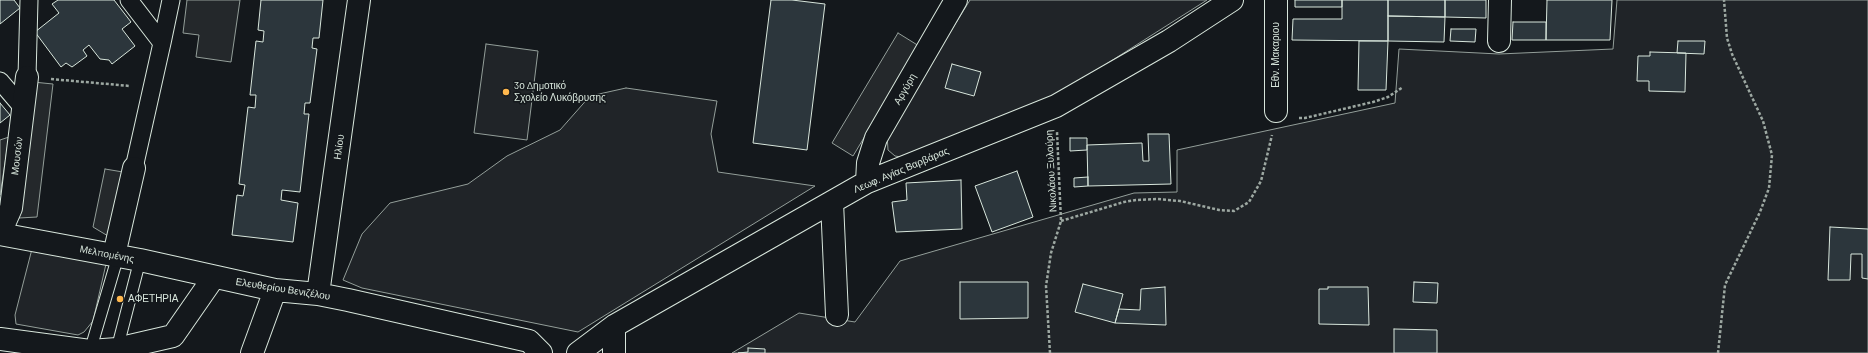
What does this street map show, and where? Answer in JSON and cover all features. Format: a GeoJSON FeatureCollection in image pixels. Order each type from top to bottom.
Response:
{"type":"FeatureCollection","features":[{"type":"Feature","properties":{"kind":"street"},"geometry":{"type":"LineString","coordinates":[[27,77],[29,0]]}},
{"type":"Feature","properties":{"kind":"street"},"geometry":{"type":"LineString","coordinates":[[129,0],[162,43]]}},
{"type":"Feature","properties":{"kind":"street"},"geometry":{"type":"LineString","coordinates":[[116,255],[171,0]]}},
{"type":"Feature","properties":{"kind":"street","name":"Ηλίου"},"geometry":{"type":"LineString","coordinates":[[318,294],[360,0]]}},
{"type":"Feature","properties":{"kind":"street","name":"Αργύρη"},"geometry":{"type":"LineString","coordinates":[[867,182],[868,163],[876,138],[956,0]]}},
{"type":"Feature","properties":{"kind":"street","name":"Λεωφ. Αγίας Βαρβάρας"},"geometry":{"type":"LineString","coordinates":[[578,353],[614,326],[867,182],[1056,106],[1169,41],[1232,0]]}},
{"type":"Feature","properties":{"kind":"street","name":"Εθν. Μακαριου"},"geometry":{"type":"LineString","coordinates":[[1276,0],[1276,111]]}},
{"type":"Feature","properties":{"kind":"street"},"geometry":{"type":"LineString","coordinates":[[1498,41],[1500,0]]}},
{"type":"Feature","properties":{"kind":"street","name":"Μουσών"},"geometry":{"type":"LineString","coordinates":[[0,233],[11,208],[27,77]]}},
{"type":"Feature","properties":{"kind":"street"},"geometry":{"type":"LineString","coordinates":[[0,81],[23,108]]}},
{"type":"Feature","properties":{"kind":"street"},"geometry":{"type":"LineString","coordinates":[[832,202],[837,315]]}},
{"type":"Feature","properties":{"kind":"street","name":"Μελπομένης"},"geometry":{"type":"LineString","coordinates":[[0,233],[116,255],[214,277]]}},
{"type":"Feature","properties":{"kind":"street"},"geometry":{"type":"LineString","coordinates":[[0,339],[90,351],[117,348],[173,336],[214,277]]}},
{"type":"Feature","properties":{"kind":"street","name":"Ελευθερίου Βενιζέλου"},"geometry":{"type":"LineString","coordinates":[[214,277],[275,290],[318,294],[529,341],[541,353]]}},
{"type":"Feature","properties":{"kind":"street"},"geometry":{"type":"LineString","coordinates":[[252,353],[275,290]]}},
{"type":"Feature","properties":{"kind":"street"},"geometry":{"type":"LineString","coordinates":[[614,326],[614,353]]}},
{"type":"Feature","properties":{"kind":"lane"},"geometry":{"type":"LineString","coordinates":[[90,351],[116,255]]}},
{"type":"Feature","properties":{"kind":"lane"},"geometry":{"type":"LineString","coordinates":[[117,348],[140,260]]}},
{"type":"Feature","properties":{"kind":"path"},"geometry":{"type":"LineString","coordinates":[[1718,353],[1725,285],[1760,212],[1769,188],[1772,155],[1763,121],[1732,54],[1727,38],[1724,0]]}},
{"type":"Feature","properties":{"kind":"path"},"geometry":{"type":"LineString","coordinates":[[27,77],[152,88]]}},
{"type":"Feature","properties":{"kind":"path"},"geometry":{"type":"LineString","coordinates":[[1061,221],[1124,202],[1136,200],[1172,200],[1219,210],[1234,211],[1249,202],[1261,181],[1270,146],[1276,111],[1290,117],[1305,118],[1373,102],[1388,97],[1403,87]]}},
{"type":"Feature","properties":{"kind":"path","name":"Νικολάου Ξυλούρη"},"geometry":{"type":"LineString","coordinates":[[1050,353],[1046,286],[1051,253],[1061,221],[1056,106]]}},
{"type":"Feature","properties":{"kind":"shaded area"},"geometry":{"type":"Polygon","coordinates":[[[187,0],[240,0],[231,62],[196,57],[199,35],[183,33],[187,0]]]}},
{"type":"Feature","properties":{"kind":"shaded area"},"geometry":{"type":"Polygon","coordinates":[[[970,0],[1207,0],[1053,98],[907,158],[895,156],[888,150],[887,135],[970,0]]]}},
{"type":"Feature","properties":{"kind":"shaded area"},"geometry":{"type":"Polygon","coordinates":[[[1617,0],[1868,0],[1868,353],[732,353],[799,313],[855,322],[900,261],[1134,193],[1177,192],[1177,150],[1395,103],[1399,49],[1499,54],[1613,49],[1617,0]]]}},
{"type":"Feature","properties":{"kind":"shaded area"},"geometry":{"type":"Polygon","coordinates":[[[898,33],[919,46],[853,156],[832,143],[898,33]]]}},
{"type":"Feature","properties":{"kind":"shaded area","name":"3ο Δημοτικό Σχολείο Λυκόβρυσης"},"geometry":{"type":"Polygon","coordinates":[[[486,44],[538,51],[527,140],[474,133],[486,44]]]}},
{"type":"Feature","properties":{"kind":"shaded area"},"geometry":{"type":"Polygon","coordinates":[[[33,82],[53,84],[37,217],[19,218],[33,82]]]}},
{"type":"Feature","properties":{"kind":"shaded area"},"geometry":{"type":"Polygon","coordinates":[[[626,88],[717,101],[711,134],[718,172],[815,186],[578,332],[362,288],[343,280],[362,234],[390,203],[468,184],[507,156],[560,130],[590,96],[626,88]]]}},
{"type":"Feature","properties":{"kind":"shaded area"},"geometry":{"type":"Polygon","coordinates":[[[9,137],[0,195],[0,140],[9,137]]]}},
{"type":"Feature","properties":{"kind":"shaded area"},"geometry":{"type":"Polygon","coordinates":[[[105,169],[123,172],[108,236],[93,227],[105,169]]]}},
{"type":"Feature","properties":{"kind":"shaded area"},"geometry":{"type":"Polygon","coordinates":[[[33,245],[106,264],[93,321],[84,332],[78,335],[16,324],[15,315],[33,245]]]}},
{"type":"Feature","properties":{"kind":"building"},"geometry":{"type":"Polygon","coordinates":[[[0,0],[14,0],[20,8],[0,24],[0,0]]]}},
{"type":"Feature","properties":{"kind":"building"},"geometry":{"type":"Polygon","coordinates":[[[58,0],[114,0],[131,22],[122,29],[135,46],[112,64],[109,60],[100,59],[89,45],[83,50],[87,56],[72,67],[66,63],[61,67],[35,32],[59,13],[52,4],[58,0]]]}},
{"type":"Feature","properties":{"kind":"building"},"geometry":{"type":"Polygon","coordinates":[[[261,0],[323,0],[319,38],[313,38],[312,48],[317,49],[310,103],[305,103],[304,114],[309,114],[300,192],[282,190],[281,200],[298,203],[293,242],[232,235],[237,195],[243,196],[245,185],[239,184],[248,107],[255,108],[256,95],[250,95],[256,41],[263,42],[264,31],[258,30],[261,0]]]}},
{"type":"Feature","properties":{"kind":"building"},"geometry":{"type":"Polygon","coordinates":[[[771,0],[792,0],[825,4],[807,150],[753,143],[771,0]]]}},
{"type":"Feature","properties":{"kind":"building"},"geometry":{"type":"Polygon","coordinates":[[[1295,0],[1342,0],[1342,7],[1295,7],[1295,0]]]}},
{"type":"Feature","properties":{"kind":"building"},"geometry":{"type":"Polygon","coordinates":[[[1342,0],[1388,0],[1388,41],[1292,40],[1293,19],[1342,19],[1342,0]]]}},
{"type":"Feature","properties":{"kind":"building"},"geometry":{"type":"Polygon","coordinates":[[[1388,0],[1445,0],[1445,17],[1388,16],[1388,0]]]}},
{"type":"Feature","properties":{"kind":"building"},"geometry":{"type":"Polygon","coordinates":[[[1445,0],[1486,0],[1486,18],[1445,17],[1445,0]]]}},
{"type":"Feature","properties":{"kind":"building"},"geometry":{"type":"Polygon","coordinates":[[[1547,0],[1612,0],[1610,40],[1546,40],[1547,0]]]}},
{"type":"Feature","properties":{"kind":"building"},"geometry":{"type":"Polygon","coordinates":[[[1388,16],[1445,17],[1444,42],[1388,41],[1388,16]]]}},
{"type":"Feature","properties":{"kind":"building"},"geometry":{"type":"Polygon","coordinates":[[[1513,22],[1546,22],[1546,40],[1512,40],[1513,22]]]}},
{"type":"Feature","properties":{"kind":"building"},"geometry":{"type":"Polygon","coordinates":[[[1451,29],[1476,29],[1475,42],[1450,41],[1451,29]]]}},
{"type":"Feature","properties":{"kind":"building"},"geometry":{"type":"Polygon","coordinates":[[[1359,41],[1388,41],[1386,90],[1358,90],[1359,41]]]}},
{"type":"Feature","properties":{"kind":"building"},"geometry":{"type":"Polygon","coordinates":[[[1678,41],[1705,41],[1704,54],[1677,53],[1678,41]]]}},
{"type":"Feature","properties":{"kind":"building"},"geometry":{"type":"Polygon","coordinates":[[[1650,52],[1686,53],[1685,92],[1649,91],[1649,81],[1637,81],[1638,56],[1650,56],[1650,52]]]}},
{"type":"Feature","properties":{"kind":"building"},"geometry":{"type":"Polygon","coordinates":[[[952,64],[981,72],[974,96],[945,88],[952,64]]]}},
{"type":"Feature","properties":{"kind":"building"},"geometry":{"type":"Polygon","coordinates":[[[0,103],[10,115],[0,123],[0,103]]]}},
{"type":"Feature","properties":{"kind":"building"},"geometry":{"type":"Polygon","coordinates":[[[1148,134],[1169,134],[1171,184],[1088,186],[1087,145],[1142,143],[1143,161],[1149,161],[1148,134]]]}},
{"type":"Feature","properties":{"kind":"building"},"geometry":{"type":"Polygon","coordinates":[[[1070,138],[1087,138],[1087,150],[1070,151],[1070,138]]]}},
{"type":"Feature","properties":{"kind":"building"},"geometry":{"type":"Polygon","coordinates":[[[1017,171],[1033,217],[992,232],[975,186],[1017,171]]]}},
{"type":"Feature","properties":{"kind":"building"},"geometry":{"type":"Polygon","coordinates":[[[1088,177],[1088,186],[1074,187],[1074,178],[1088,177]]]}},
{"type":"Feature","properties":{"kind":"building"},"geometry":{"type":"Polygon","coordinates":[[[961,180],[962,229],[896,232],[892,202],[907,200],[906,183],[961,180]]]}},
{"type":"Feature","properties":{"kind":"building"},"geometry":{"type":"Polygon","coordinates":[[[1830,227],[1868,229],[1868,279],[1862,278],[1862,254],[1851,254],[1850,280],[1828,280],[1830,227]]]}},
{"type":"Feature","properties":{"kind":"building"},"geometry":{"type":"Polygon","coordinates":[[[960,282],[1028,282],[1028,318],[960,319],[960,282]]]}},
{"type":"Feature","properties":{"kind":"building"},"geometry":{"type":"Polygon","coordinates":[[[1414,282],[1438,283],[1437,303],[1413,302],[1414,282]]]}},
{"type":"Feature","properties":{"kind":"building"},"geometry":{"type":"Polygon","coordinates":[[[1083,284],[1123,294],[1115,323],[1075,312],[1083,284]]]}},
{"type":"Feature","properties":{"kind":"building"},"geometry":{"type":"Polygon","coordinates":[[[1165,287],[1166,325],[1115,323],[1119,309],[1140,310],[1141,289],[1165,287]]]}},
{"type":"Feature","properties":{"kind":"building"},"geometry":{"type":"Polygon","coordinates":[[[1328,287],[1368,287],[1369,325],[1319,324],[1319,289],[1328,289],[1328,287]]]}},
{"type":"Feature","properties":{"kind":"building"},"geometry":{"type":"Polygon","coordinates":[[[1394,329],[1437,330],[1437,353],[1394,353],[1394,329]]]}},
{"type":"Feature","properties":{"kind":"building"},"geometry":{"type":"Polygon","coordinates":[[[748,348],[765,349],[765,353],[738,353],[748,352],[748,348]]]}},
{"type":"Feature","properties":{"kind":"place","name":"3ο Δημοτικό Σχολείο Λυκόβρυσης"},"geometry":{"type":"Point","coordinates":[506,92]}},
{"type":"Feature","properties":{"kind":"place","name":"ΑΦΕΤΗΡΙΑ"},"geometry":{"type":"Point","coordinates":[120,299]}}]}
